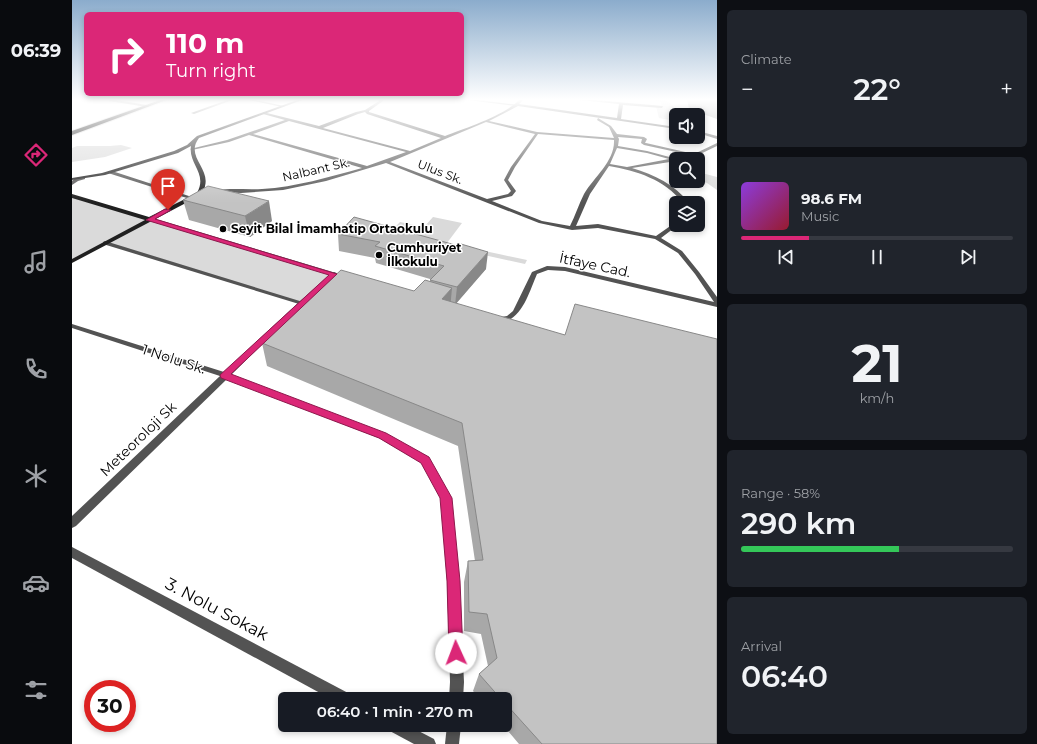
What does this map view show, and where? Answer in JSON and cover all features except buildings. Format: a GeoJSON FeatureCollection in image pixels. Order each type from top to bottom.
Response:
{"type":"FeatureCollection","features":[{"type":"Feature","properties":{"kind":"main road"},"geometry":{"type":"LineString","coordinates":[[72,179],[110,172],[176,152],[206,134]]}},
{"type":"Feature","properties":{"kind":"main road"},"geometry":{"type":"LineString","coordinates":[[72,261],[206,190],[192,149],[194,140]]}},
{"type":"Feature","properties":{"kind":"main road"},"geometry":{"type":"LineString","coordinates":[[72,196],[149,220]]}},
{"type":"Feature","properties":{"kind":"street"},"geometry":{"type":"LineString","coordinates":[[192,149],[219,144],[249,134],[368,168]]}},
{"type":"Feature","properties":{"kind":"street"},"geometry":{"type":"LineString","coordinates":[[340,134],[410,152]]}},
{"type":"Feature","properties":{"kind":"street"},"geometry":{"type":"LineString","coordinates":[[432,134],[446,138]]}},
{"type":"Feature","properties":{"kind":"street","name":"Nalbant Sk."},"geometry":{"type":"LineString","coordinates":[[215,191],[270,191],[326,179],[386,162],[456,134]]}},
{"type":"Feature","properties":{"kind":"street"},"geometry":{"type":"LineString","coordinates":[[487,201],[510,195],[514,191],[506,180],[517,161],[536,134]]}},
{"type":"Feature","properties":{"kind":"street"},"geometry":{"type":"LineString","coordinates":[[551,134],[643,138],[645,139],[643,143],[645,144],[681,152]]}},
{"type":"Feature","properties":{"kind":"street"},"geometry":{"type":"LineString","coordinates":[[572,228],[588,193],[609,165],[616,147],[616,137],[614,134]]}},
{"type":"Feature","properties":{"kind":"street"},"geometry":{"type":"LineString","coordinates":[[705,134],[717,138]]}},
{"type":"Feature","properties":{"kind":"street"},"geometry":{"type":"LineString","coordinates":[[701,152],[717,144]]}},
{"type":"Feature","properties":{"kind":"street"},"geometry":{"type":"LineString","coordinates":[[616,147],[647,152],[669,158]]}},
{"type":"Feature","properties":{"kind":"street"},"geometry":{"type":"LineString","coordinates":[[609,165],[628,167],[669,161]]}},
{"type":"Feature","properties":{"kind":"street","name":"Ulus Sk."},"geometry":{"type":"LineString","coordinates":[[386,162],[541,222],[572,228],[598,226],[657,238],[680,252],[717,302]]}},
{"type":"Feature","properties":{"kind":"street"},"geometry":{"type":"LineString","coordinates":[[628,167],[665,184],[681,196]]}},
{"type":"Feature","properties":{"kind":"street"},"geometry":{"type":"LineString","coordinates":[[110,172],[192,198]]}},
{"type":"Feature","properties":{"kind":"street"},"geometry":{"type":"LineString","coordinates":[[72,184],[76,180],[83,178]]}},
{"type":"Feature","properties":{"kind":"street"},"geometry":{"type":"LineString","coordinates":[[149,220],[350,278]]}},
{"type":"Feature","properties":{"kind":"street"},"geometry":{"type":"LineString","coordinates":[[657,238],[669,229]]}},
{"type":"Feature","properties":{"kind":"street"},"geometry":{"type":"LineString","coordinates":[[105,243],[301,303]]}},
{"type":"Feature","properties":{"kind":"street","name":"İtfaye Cad."},"geometry":{"type":"LineString","coordinates":[[490,318],[497,320],[509,318],[516,312],[534,273],[547,268],[565,269],[717,305]]}},
{"type":"Feature","properties":{"kind":"street","name":"Meteoroloji Sk"},"geometry":{"type":"LineString","coordinates":[[72,522],[224,375],[334,274]]}},
{"type":"Feature","properties":{"kind":"street","name":"1 Nolu Sk."},"geometry":{"type":"LineString","coordinates":[[72,326],[224,375],[382,436],[425,460],[446,498],[453,581],[456,692]]}},
{"type":"Feature","properties":{"kind":"street","name":"3. Nolu Sokak"},"geometry":{"type":"LineString","coordinates":[[72,552],[332,692]]}},
{"type":"Feature","properties":{"kind":"street"},"geometry":{"type":"LineString","coordinates":[[407,732],[429,744]]}},
{"type":"Feature","properties":{"kind":"street"},"geometry":{"type":"LineString","coordinates":[[452,744],[453,732]]}},
{"type":"Feature","properties":{"kind":"shaded area"},"geometry":{"type":"Polygon","coordinates":[[[121,145],[132,148],[105,157],[72,162],[72,148],[77,146],[121,145]]]}},
{"type":"Feature","properties":{"kind":"shaded area"},"geometry":{"type":"Polygon","coordinates":[[[705,174],[717,177],[717,190],[705,182],[705,174]]]}},
{"type":"Feature","properties":{"kind":"shaded area"},"geometry":{"type":"Polygon","coordinates":[[[72,196],[334,274],[301,303],[105,243],[72,261],[72,196]]]}},
{"type":"Feature","properties":{"kind":"shaded area"},"geometry":{"type":"Polygon","coordinates":[[[433,217],[462,223],[447,243],[527,260],[525,264],[388,234],[400,222],[424,227],[433,217]]]}},
{"type":"Feature","properties":{"kind":"place","name":"Seyit Bilal İmamhatip Ortaokulu"},"geometry":{"type":"Point","coordinates":[223,229]}},
{"type":"Feature","properties":{"kind":"place","name":"Cumhuriyet İlkokulu"},"geometry":{"type":"Point","coordinates":[379,255]}},
{"type":"Feature","properties":{"kind":"route"},"geometry":{"type":"LineString","coordinates":[[168,210],[149,220],[334,274],[224,375],[382,436],[425,460],[446,498],[453,581],[456,653]]}}]}
